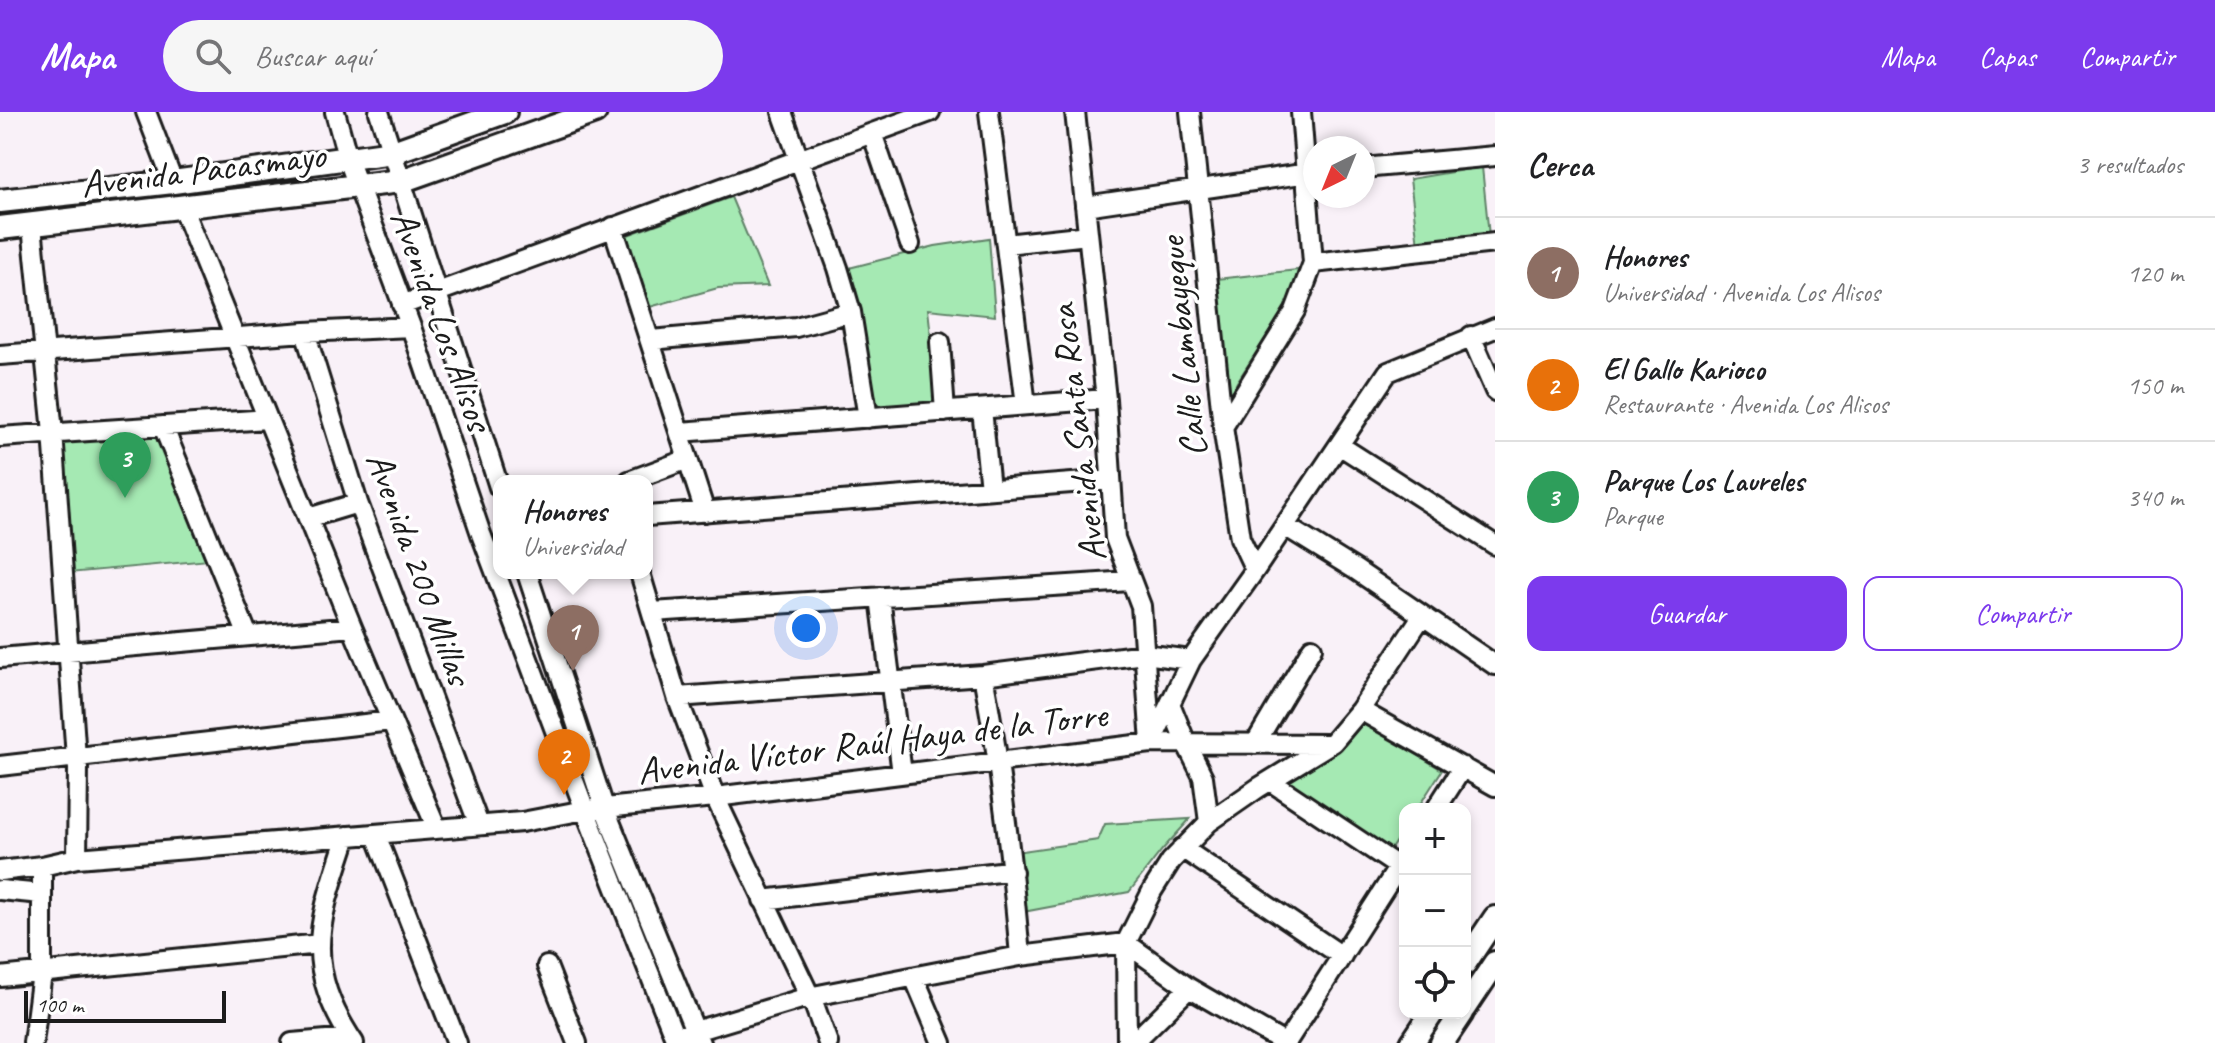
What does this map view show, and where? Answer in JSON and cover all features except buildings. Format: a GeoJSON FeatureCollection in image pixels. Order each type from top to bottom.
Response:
{"type":"FeatureCollection","features":[{"type":"Feature","properties":{"kind":"main road","name":"Avenida Pacasmayo"},"geometry":{"type":"LineString","coordinates":[[0,228],[401,181],[595,112]]}},
{"type":"Feature","properties":{"kind":"main road","name":"Avenida Pacasmayo"},"geometry":{"type":"LineString","coordinates":[[0,201],[173,182],[393,152],[493,114]]}},
{"type":"Feature","properties":{"kind":"main road"},"geometry":{"type":"LineString","coordinates":[[1471,954],[1495,918]]}},
{"type":"Feature","properties":{"kind":"main road"},"geometry":{"type":"LineString","coordinates":[[1471,999],[1495,963]]}},
{"type":"Feature","properties":{"kind":"main road"},"geometry":{"type":"LineString","coordinates":[[1412,1043],[1428,1019]]}},
{"type":"Feature","properties":{"kind":"main road"},"geometry":{"type":"LineString","coordinates":[[1442,1043],[1458,1019]]}},
{"type":"Feature","properties":{"kind":"street"},"geometry":{"type":"LineString","coordinates":[[146,112],[173,182]]}},
{"type":"Feature","properties":{"kind":"street","name":"Avenida Los Alisos"},"geometry":{"type":"LineString","coordinates":[[335,112],[357,186],[490,533]]}},
{"type":"Feature","properties":{"kind":"street","name":"Avenida Los Alisos"},"geometry":{"type":"LineString","coordinates":[[379,112],[495,475]]}},
{"type":"Feature","properties":{"kind":"street"},"geometry":{"type":"LineString","coordinates":[[782,112],[851,312],[868,418]]}},
{"type":"Feature","properties":{"kind":"street"},"geometry":{"type":"LineString","coordinates":[[402,305],[930,112]]}},
{"type":"Feature","properties":{"kind":"street"},"geometry":{"type":"LineString","coordinates":[[989,112],[1026,405]]}},
{"type":"Feature","properties":{"kind":"street","name":"Avenida Santa Rosa"},"geometry":{"type":"LineString","coordinates":[[1075,112],[1106,399],[1115,538],[1141,606],[1151,743]]}},
{"type":"Feature","properties":{"kind":"street","name":"Calle Lambayeque"},"geometry":{"type":"LineString","coordinates":[[1190,112],[1223,427],[1240,538],[1255,570]]}},
{"type":"Feature","properties":{"kind":"street"},"geometry":{"type":"LineString","coordinates":[[1301,112],[1305,136]]}},
{"type":"Feature","properties":{"kind":"street"},"geometry":{"type":"LineString","coordinates":[[493,114],[498,147]]}},
{"type":"Feature","properties":{"kind":"street"},"geometry":{"type":"LineString","coordinates":[[872,133],[910,244]]}},
{"type":"Feature","properties":{"kind":"street"},"geometry":{"type":"LineString","coordinates":[[1375,167],[1495,156]]}},
{"type":"Feature","properties":{"kind":"street"},"geometry":{"type":"LineString","coordinates":[[1085,206],[1303,174]]}},
{"type":"Feature","properties":{"kind":"street"},"geometry":{"type":"LineString","coordinates":[[182,207],[437,829]]}},
{"type":"Feature","properties":{"kind":"street"},"geometry":{"type":"LineString","coordinates":[[1223,427],[1295,311],[1313,263],[1312,208]]}},
{"type":"Feature","properties":{"kind":"street"},"geometry":{"type":"LineString","coordinates":[[32,226],[53,432],[78,768],[77,858]]}},
{"type":"Feature","properties":{"kind":"street"},"geometry":{"type":"LineString","coordinates":[[613,227],[705,512]]}},
{"type":"Feature","properties":{"kind":"street"},"geometry":{"type":"LineString","coordinates":[[1006,244],[1088,235]]}},
{"type":"Feature","properties":{"kind":"street"},"geometry":{"type":"LineString","coordinates":[[1313,263],[1495,243]]}},
{"type":"Feature","properties":{"kind":"street"},"geometry":{"type":"LineString","coordinates":[[651,340],[796,327],[851,312]]}},
{"type":"Feature","properties":{"kind":"street"},"geometry":{"type":"LineString","coordinates":[[0,355],[411,327]]}},
{"type":"Feature","properties":{"kind":"street","name":"Avenida Víctor Raúl Haya de la Torre"},"geometry":{"type":"LineString","coordinates":[[0,871],[77,858],[522,822],[604,807],[715,797],[1151,743],[1191,660],[1388,372],[1495,328]]}},
{"type":"Feature","properties":{"kind":"street","name":"Avenida 200 Millas"},"geometry":{"type":"LineString","coordinates":[[305,332],[358,503],[479,825]]}},
{"type":"Feature","properties":{"kind":"street"},"geometry":{"type":"LineString","coordinates":[[1471,336],[1495,391]]}},
{"type":"Feature","properties":{"kind":"street"},"geometry":{"type":"LineString","coordinates":[[940,342],[945,412]]}},
{"type":"Feature","properties":{"kind":"street"},"geometry":{"type":"LineString","coordinates":[[680,432],[1106,399]]}},
{"type":"Feature","properties":{"kind":"street"},"geometry":{"type":"LineString","coordinates":[[982,409],[990,489]]}},
{"type":"Feature","properties":{"kind":"street"},"geometry":{"type":"LineString","coordinates":[[0,437],[268,419]]}},
{"type":"Feature","properties":{"kind":"street"},"geometry":{"type":"LineString","coordinates":[[163,426],[248,636]]}},
{"type":"Feature","properties":{"kind":"street"},"geometry":{"type":"LineString","coordinates":[[1339,445],[1495,545]]}},
{"type":"Feature","properties":{"kind":"street"},"geometry":{"type":"LineString","coordinates":[[645,475],[688,459]]}},
{"type":"Feature","properties":{"kind":"street"},"geometry":{"type":"LineString","coordinates":[[653,516],[1111,480]]}},
{"type":"Feature","properties":{"kind":"street"},"geometry":{"type":"LineString","coordinates":[[308,518],[358,503]]}},
{"type":"Feature","properties":{"kind":"street"},"geometry":{"type":"LineString","coordinates":[[1285,526],[1495,665]]}},
{"type":"Feature","properties":{"kind":"street","name":"Avenida Los Alisos"},"geometry":{"type":"LineString","coordinates":[[506,579],[585,810],[676,1040]]}},
{"type":"Feature","properties":{"kind":"street"},"geometry":{"type":"LineString","coordinates":[[529,579],[604,807],[697,1037]]}},
{"type":"Feature","properties":{"kind":"street"},"geometry":{"type":"LineString","coordinates":[[642,579],[677,697],[715,797],[828,1043]]}},
{"type":"Feature","properties":{"kind":"street"},"geometry":{"type":"LineString","coordinates":[[652,612],[1130,581]]}},
{"type":"Feature","properties":{"kind":"street"},"geometry":{"type":"LineString","coordinates":[[880,597],[902,774]]}},
{"type":"Feature","properties":{"kind":"street"},"geometry":{"type":"LineString","coordinates":[[1130,1043],[1126,943],[1152,891],[1182,848],[1209,822],[1342,734],[1422,616]]}},
{"type":"Feature","properties":{"kind":"street"},"geometry":{"type":"LineString","coordinates":[[0,658],[352,627]]}},
{"type":"Feature","properties":{"kind":"street"},"geometry":{"type":"LineString","coordinates":[[1255,744],[1312,648]]}},
{"type":"Feature","properties":{"kind":"street"},"geometry":{"type":"LineString","coordinates":[[677,697],[983,675],[1144,654],[1191,660]]}},
{"type":"Feature","properties":{"kind":"street"},"geometry":{"type":"LineString","coordinates":[[983,675],[999,762],[1020,956]]}},
{"type":"Feature","properties":{"kind":"street"},"geometry":{"type":"LineString","coordinates":[[1171,706],[1203,777],[1209,822]]}},
{"type":"Feature","properties":{"kind":"street"},"geometry":{"type":"LineString","coordinates":[[1360,710],[1495,786]]}},
{"type":"Feature","properties":{"kind":"street"},"geometry":{"type":"LineString","coordinates":[[0,766],[391,721]]}},
{"type":"Feature","properties":{"kind":"street"},"geometry":{"type":"LineString","coordinates":[[1151,743],[1327,744]]}},
{"type":"Feature","properties":{"kind":"street"},"geometry":{"type":"LineString","coordinates":[[1440,803],[1463,767]]}},
{"type":"Feature","properties":{"kind":"street"},"geometry":{"type":"LineString","coordinates":[[1270,781],[1399,860]]}},
{"type":"Feature","properties":{"kind":"street"},"geometry":{"type":"LineString","coordinates":[[376,835],[457,1043]]}},
{"type":"Feature","properties":{"kind":"street"},"geometry":{"type":"LineString","coordinates":[[292,1043],[352,1040],[333,1006],[319,965],[322,914],[347,836]]}},
{"type":"Feature","properties":{"kind":"street"},"geometry":{"type":"LineString","coordinates":[[1182,848],[1342,956]]}},
{"type":"Feature","properties":{"kind":"street"},"geometry":{"type":"LineString","coordinates":[[33,1043],[42,973],[42,866]]}},
{"type":"Feature","properties":{"kind":"street"},"geometry":{"type":"LineString","coordinates":[[676,1040],[697,1037],[808,997],[1020,956],[1126,943],[1189,988],[1285,1043],[1399,867]]}},
{"type":"Feature","properties":{"kind":"street"},"geometry":{"type":"LineString","coordinates":[[763,900],[1013,872]]}},
{"type":"Feature","properties":{"kind":"street"},"geometry":{"type":"LineString","coordinates":[[0,890],[42,894]]}},
{"type":"Feature","properties":{"kind":"street"},"geometry":{"type":"LineString","coordinates":[[0,977],[320,944]]}},
{"type":"Feature","properties":{"kind":"street"},"geometry":{"type":"LineString","coordinates":[[547,966],[577,1043]]}},
{"type":"Feature","properties":{"kind":"street"},"geometry":{"type":"LineString","coordinates":[[914,977],[942,1043]]}},
{"type":"Feature","properties":{"kind":"street"},"geometry":{"type":"LineString","coordinates":[[1130,1043],[1189,988]]}},
{"type":"Feature","properties":{"kind":"green space"},"geometry":{"type":"Polygon","coordinates":[[[1482,167],[1489,236],[1418,245],[1410,179],[1482,167]]]}},
{"type":"Feature","properties":{"kind":"green space"},"geometry":{"type":"Polygon","coordinates":[[[731,197],[768,286],[718,288],[646,308],[622,237],[731,197]]]}},
{"type":"Feature","properties":{"kind":"green space"},"geometry":{"type":"Polygon","coordinates":[[[989,238],[995,316],[928,309],[939,408],[874,414],[845,269],[935,246],[989,238]]]}},
{"type":"Feature","properties":{"kind":"green space"},"geometry":{"type":"Polygon","coordinates":[[[1298,270],[1289,302],[1237,382],[1227,405],[1217,279],[1298,270]]]}},
{"type":"Feature","properties":{"kind":"green space"},"geometry":{"type":"Polygon","coordinates":[[[160,430],[210,560],[69,573],[58,437],[160,430]]]}},
{"type":"Feature","properties":{"kind":"green space"},"geometry":{"type":"Polygon","coordinates":[[[1364,722],[1442,770],[1421,803],[1399,803],[1399,836],[1389,852],[1282,783],[1340,750],[1364,722]]]}},
{"type":"Feature","properties":{"kind":"green space"},"geometry":{"type":"Polygon","coordinates":[[[1190,819],[1129,892],[1023,912],[1015,852],[1098,840],[1105,824],[1190,819]]]}},
{"type":"Feature","properties":{"kind":"place","name":"Parque Los Laureles"},"geometry":{"type":"Point","coordinates":[125,498]}},
{"type":"Feature","properties":{"kind":"place","name":"Honores"},"geometry":{"type":"Point","coordinates":[573,671]}},
{"type":"Feature","properties":{"kind":"place","name":"El Gallo Karioco"},"geometry":{"type":"Point","coordinates":[564,795]}}]}
